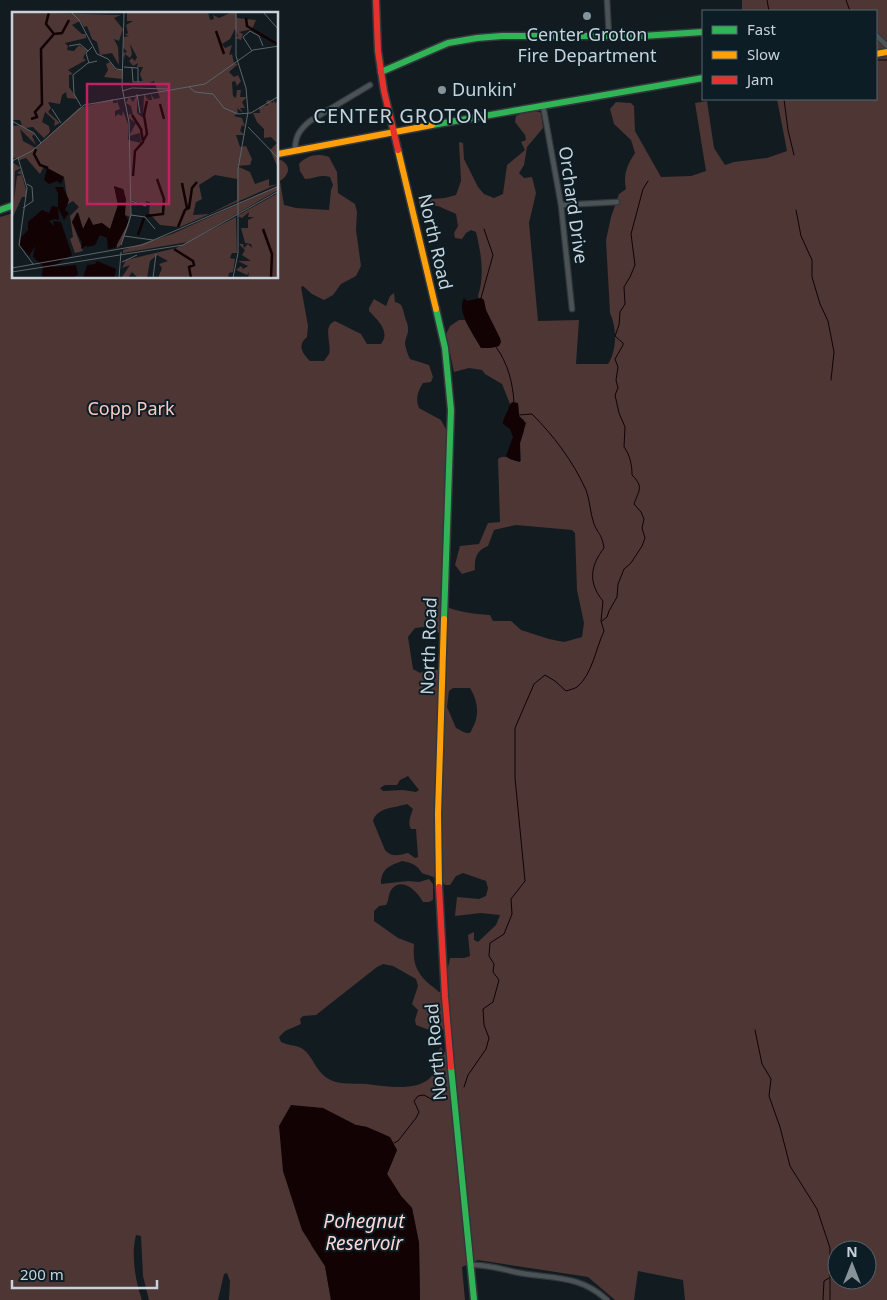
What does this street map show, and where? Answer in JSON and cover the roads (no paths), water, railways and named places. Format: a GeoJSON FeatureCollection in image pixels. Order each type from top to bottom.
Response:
{"type":"FeatureCollection","features":[{"type":"Feature","properties":{"kind":"main road","name":"North Road"},"geometry":{"type":"LineString","coordinates":[[376,0],[376,30],[381,72],[393,132],[444,348],[452,410],[438,814],[438,876],[453,1076],[474,1300]]}},
{"type":"Feature","properties":{"kind":"main road"},"geometry":{"type":"LineString","coordinates":[[381,72],[441,46],[477,38],[702,32]]}},
{"type":"Feature","properties":{"kind":"main road"},"geometry":{"type":"LineString","coordinates":[[279,154],[543,105],[702,78]]}},
{"type":"Feature","properties":{"kind":"main road"},"geometry":{"type":"LineString","coordinates":[[0,210],[12,206]]}},
{"type":"Feature","properties":{"kind":"street"},"geometry":{"type":"LineString","coordinates":[[607,0],[609,36]]}},
{"type":"Feature","properties":{"kind":"street"},"geometry":{"type":"LineString","coordinates":[[877,37],[887,46]]}},
{"type":"Feature","properties":{"kind":"street"},"geometry":{"type":"LineString","coordinates":[[296,151],[296,141],[302,128],[310,121],[370,85]]}},
{"type":"Feature","properties":{"kind":"street","name":"Orchard Drive"},"geometry":{"type":"LineString","coordinates":[[543,105],[561,205],[572,309]]}},
{"type":"Feature","properties":{"kind":"street"},"geometry":{"type":"LineString","coordinates":[[561,205],[617,202]]}},
{"type":"Feature","properties":{"kind":"street"},"geometry":{"type":"LineString","coordinates":[[471,1265],[498,1267],[520,1273],[571,1279],[592,1288],[607,1300]]}},
{"type":"Feature","properties":{"kind":"water"},"geometry":{"type":"Polygon","coordinates":[[[464,298],[467,301],[481,298],[484,300],[486,310],[500,338],[499,346],[481,348],[464,317],[462,304],[464,298]]]}},
{"type":"Feature","properties":{"kind":"water"},"geometry":{"type":"Polygon","coordinates":[[[513,402],[518,403],[519,416],[526,423],[520,443],[520,462],[506,456],[513,437],[510,429],[503,422],[509,406],[513,402]]]}},
{"type":"Feature","properties":{"kind":"water","name":"Pohegnut Reservoir"},"geometry":{"type":"Polygon","coordinates":[[[291,1105],[323,1108],[356,1125],[367,1127],[390,1137],[397,1150],[387,1174],[401,1196],[412,1208],[419,1243],[420,1300],[331,1300],[325,1266],[302,1230],[283,1171],[279,1126],[291,1105]]]}},
{"type":"Feature","properties":{"kind":"waterway"},"geometry":{"type":"LineString","coordinates":[[767,0],[769,10]]}},
{"type":"Feature","properties":{"kind":"waterway"},"geometry":{"type":"LineString","coordinates":[[846,0],[850,10]]}},
{"type":"Feature","properties":{"kind":"waterway"},"geometry":{"type":"LineString","coordinates":[[877,60],[887,60]]}},
{"type":"Feature","properties":{"kind":"waterway"},"geometry":{"type":"LineString","coordinates":[[784,100],[794,155]]}},
{"type":"Feature","properties":{"kind":"waterway"},"geometry":{"type":"LineString","coordinates":[[602,621],[607,617],[617,597],[618,584],[624,569],[631,563],[645,538],[642,528],[644,519],[634,504],[639,492],[639,486],[632,475],[630,460],[624,447],[625,427],[619,413],[615,395],[618,388],[616,380],[618,367],[615,359],[623,345],[615,336],[619,325],[620,312],[625,304],[624,287],[635,265],[631,234],[643,189],[648,181]]}},
{"type":"Feature","properties":{"kind":"waterway"},"geometry":{"type":"LineString","coordinates":[[796,210],[801,236],[812,260],[812,277],[820,304],[828,321],[834,352],[831,380]]}},
{"type":"Feature","properties":{"kind":"waterway"},"geometry":{"type":"LineString","coordinates":[[481,298],[493,255],[484,229]]}},
{"type":"Feature","properties":{"kind":"waterway"},"geometry":{"type":"LineString","coordinates":[[496,347],[504,360],[509,374],[514,403]]}},
{"type":"Feature","properties":{"kind":"waterway"},"geometry":{"type":"LineString","coordinates":[[464,1087],[468,1075],[486,1049],[489,1038],[484,1025],[483,1009],[493,1002],[499,980],[493,972],[494,964],[489,956],[490,943],[504,934],[512,914],[511,899],[525,881],[515,778],[515,728],[534,684],[545,675],[566,691],[576,688],[582,682],[590,668],[604,631],[601,621],[603,601],[593,581],[596,561],[604,548],[601,537],[595,527],[586,490],[569,459],[540,422],[532,414],[518,415]]}},
{"type":"Feature","properties":{"kind":"waterway"},"geometry":{"type":"LineString","coordinates":[[755,1030],[762,1064],[771,1079],[769,1096],[780,1127],[790,1166],[817,1209],[830,1248],[830,1300]]}},
{"type":"Feature","properties":{"kind":"waterway"},"geometry":{"type":"LineString","coordinates":[[394,1143],[398,1141],[416,1118],[419,1112],[414,1101],[418,1096],[424,1095],[433,1100],[445,1100]]}},
{"type":"Feature","properties":{"kind":"waterway"},"geometry":{"type":"LineString","coordinates":[[823,1300],[824,1281],[827,1279]]}},
{"type":"Feature","properties":{"kind":"place","name":"Center Groton Fire Department"},"geometry":{"type":"Point","coordinates":[587,16]}},
{"type":"Feature","properties":{"kind":"place","name":"Dunkin'"},"geometry":{"type":"Point","coordinates":[442,90]}},
{"type":"Feature","properties":{"kind":"district","name":"CENTER GROTON"},"geometry":{"type":"Point","coordinates":[401,116]}},
{"type":"Feature","properties":{"kind":"park label","name":"Copp Park"},"geometry":{"type":"Point","coordinates":[131,409]}}]}
